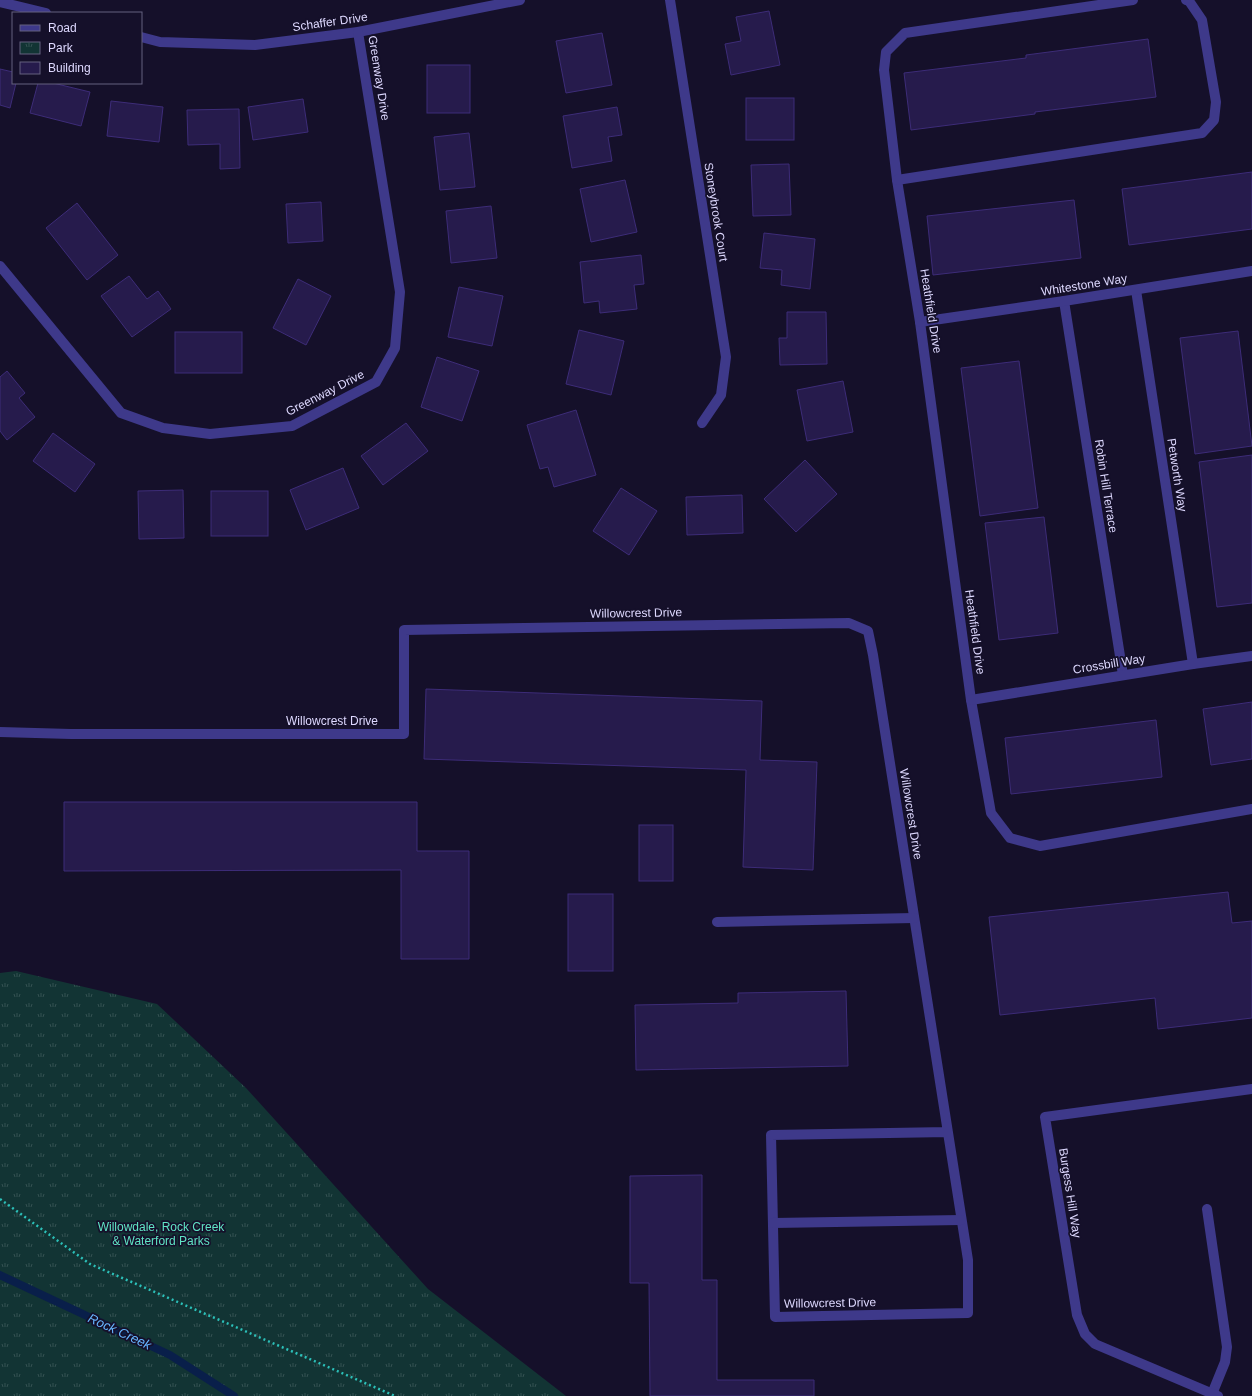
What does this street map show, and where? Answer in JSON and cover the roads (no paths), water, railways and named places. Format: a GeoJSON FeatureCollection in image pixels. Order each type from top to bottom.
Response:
{"type":"FeatureCollection","features":[{"type":"Feature","properties":{"kind":"street","name":"Schaffer Drive"},"geometry":{"type":"LineString","coordinates":[[142,37],[160,42],[255,44],[358,32],[520,0]]}},
{"type":"Feature","properties":{"kind":"street","name":"Stoneybrook Court"},"geometry":{"type":"LineString","coordinates":[[670,0],[726,357],[721,396],[702,423]]}},
{"type":"Feature","properties":{"kind":"street","name":"Heathfield Drive"},"geometry":{"type":"LineString","coordinates":[[1133,0],[904,33],[886,52],[884,70],[897,180],[920,322],[971,700],[991,813],[1010,838],[1040,846],[1252,809]]}},
{"type":"Feature","properties":{"kind":"street"},"geometry":{"type":"LineString","coordinates":[[897,180],[1202,133],[1214,120],[1216,102],[1202,20],[1190,1],[1186,0]]}},
{"type":"Feature","properties":{"kind":"street"},"geometry":{"type":"LineString","coordinates":[[0,2],[42,12]]}},
{"type":"Feature","properties":{"kind":"street","name":"Greenway Drive"},"geometry":{"type":"LineString","coordinates":[[0,266],[121,413],[163,428],[210,434],[292,426],[376,382],[395,348],[400,292],[358,32]]}},
{"type":"Feature","properties":{"kind":"street","name":"Whitestone Way"},"geometry":{"type":"LineString","coordinates":[[920,322],[1252,271]]}},
{"type":"Feature","properties":{"kind":"street","name":"Petworth Way"},"geometry":{"type":"LineString","coordinates":[[1136,290],[1193,664]]}},
{"type":"Feature","properties":{"kind":"street","name":"Robin Hill Terrace"},"geometry":{"type":"LineString","coordinates":[[1064,301],[1123,675]]}},
{"type":"Feature","properties":{"kind":"street","name":"Willowcrest Drive"},"geometry":{"type":"LineString","coordinates":[[0,732],[71,734],[404,734],[404,630],[849,623],[868,631],[873,655],[948,1132],[961,1220],[968,1260],[968,1313],[775,1317],[771,1135],[948,1132]]}},
{"type":"Feature","properties":{"kind":"street","name":"Crossbill Way"},"geometry":{"type":"LineString","coordinates":[[971,700],[1193,664],[1252,656]]}},
{"type":"Feature","properties":{"kind":"street"},"geometry":{"type":"LineString","coordinates":[[718,922],[914,918]]}},
{"type":"Feature","properties":{"kind":"street","name":"Burgess Hill Way"},"geometry":{"type":"LineString","coordinates":[[1215,1395],[1095,1344],[1085,1334],[1077,1315],[1045,1116],[1252,1089]]}},
{"type":"Feature","properties":{"kind":"street"},"geometry":{"type":"LineString","coordinates":[[1207,1209],[1227,1347],[1225,1362],[1215,1395]]}},
{"type":"Feature","properties":{"kind":"street"},"geometry":{"type":"LineString","coordinates":[[773,1223],[961,1220]]}},
{"type":"Feature","properties":{"kind":"waterway","name":"Rock Creek"},"geometry":{"type":"LineString","coordinates":[[0,1275],[170,1355],[234,1396]]}},
{"type":"Feature","properties":{"kind":"park label","name":"Willowdale, Rock Creek & Waterford Parks"},"geometry":{"type":"Point","coordinates":[161,1234]}}]}
